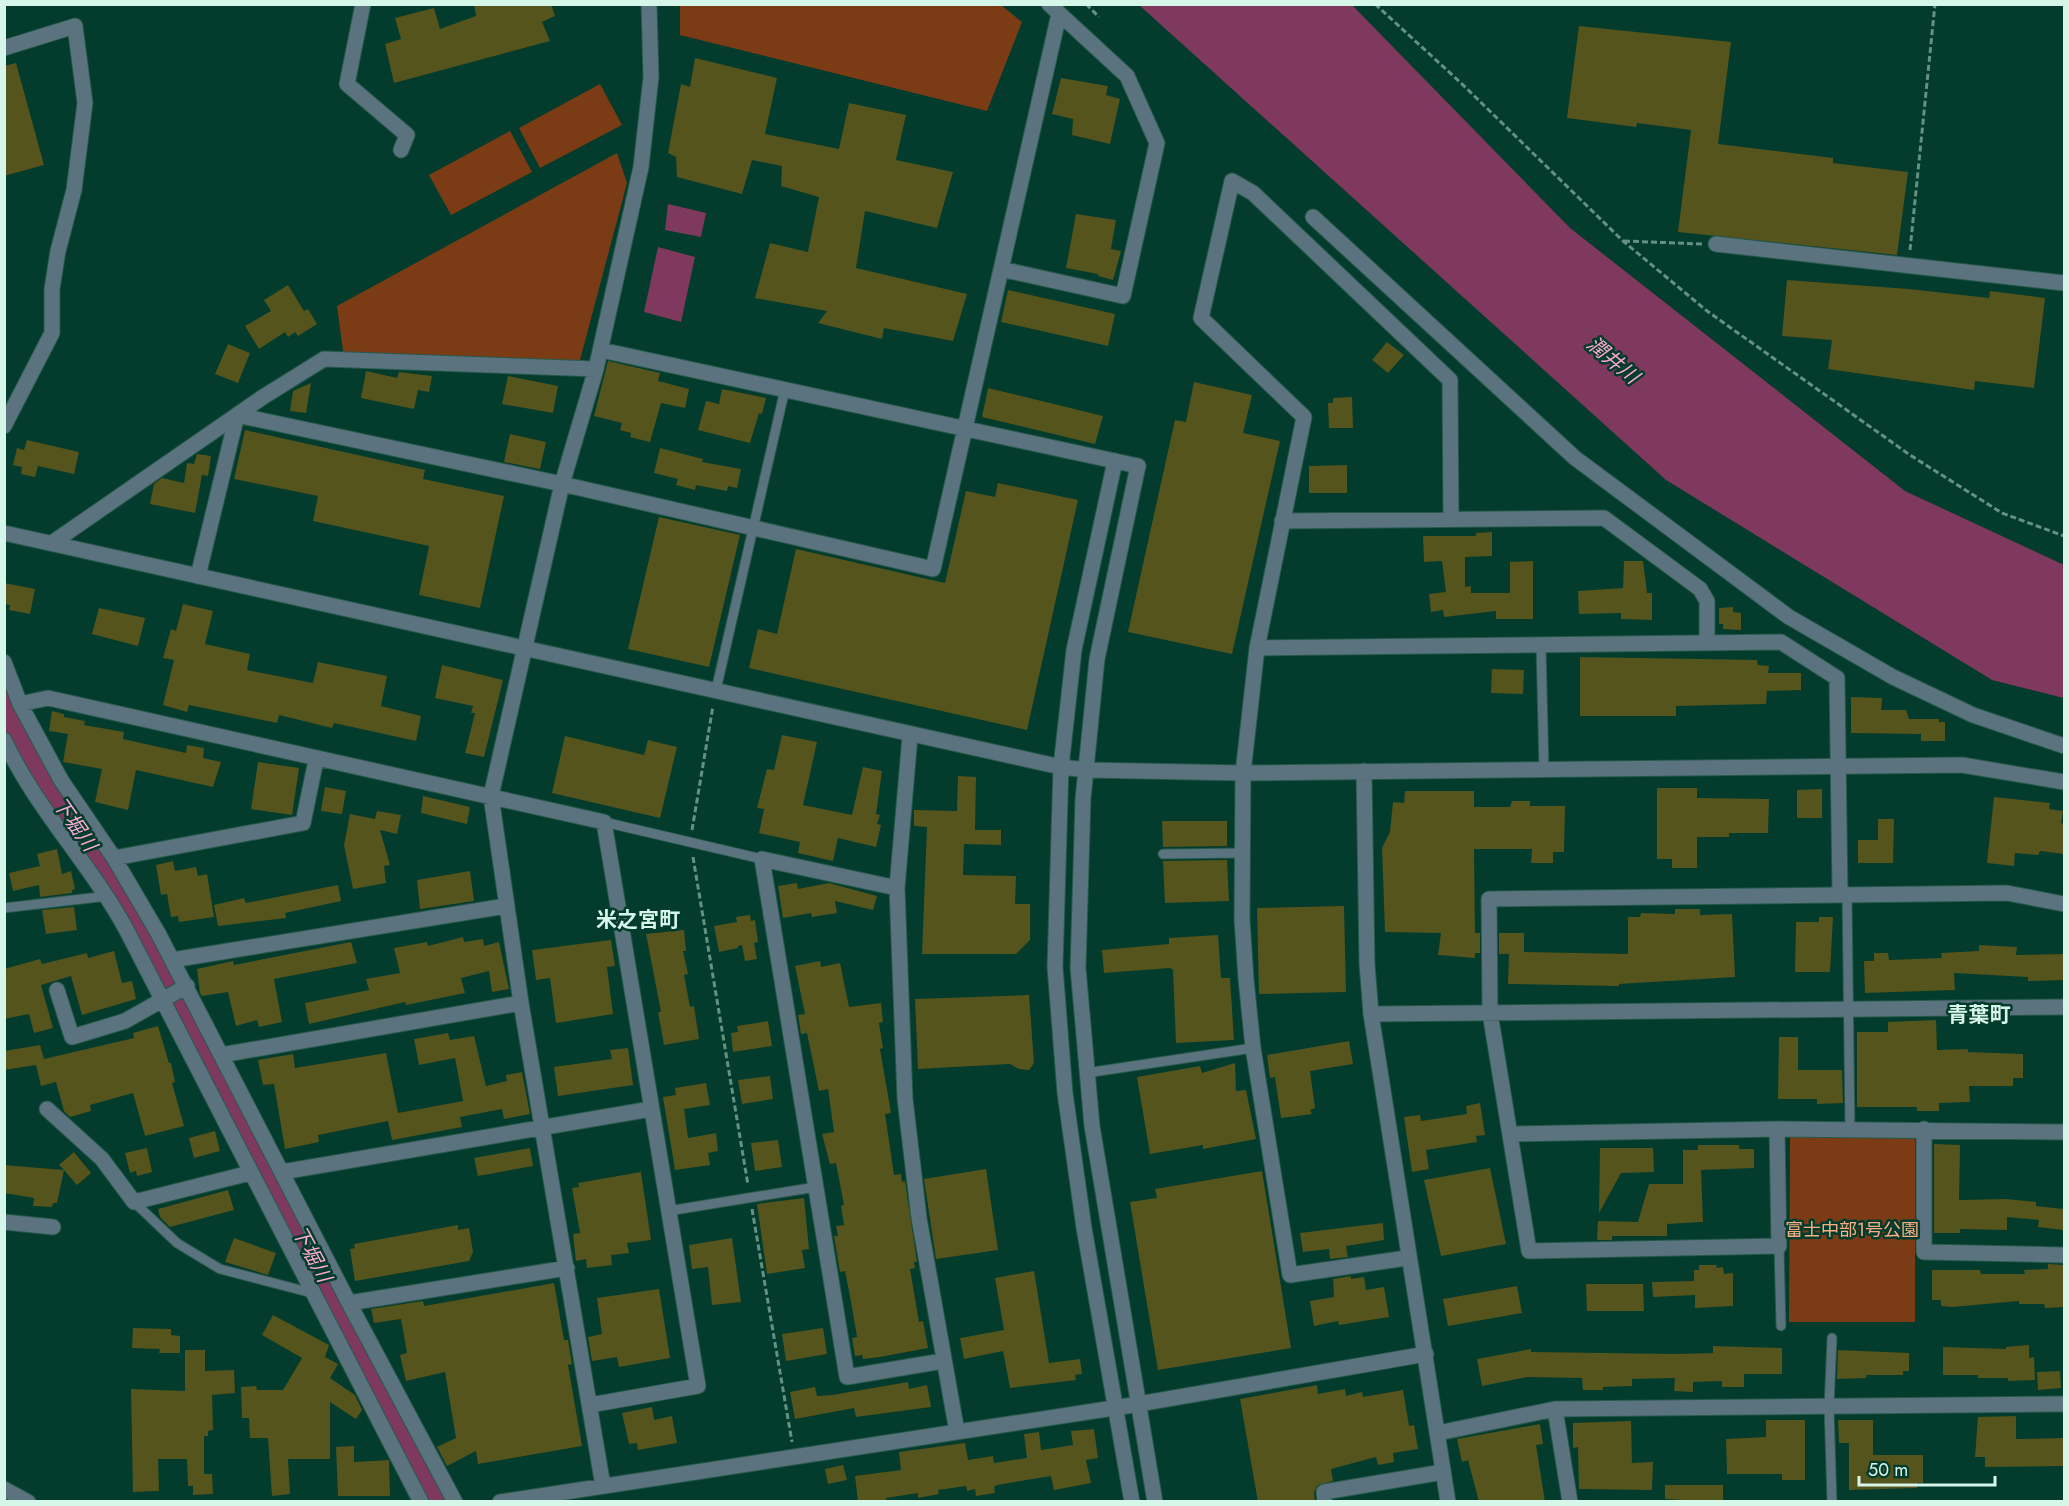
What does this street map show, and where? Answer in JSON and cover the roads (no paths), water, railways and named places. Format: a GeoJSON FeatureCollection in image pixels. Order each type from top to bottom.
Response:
{"type":"FeatureCollection","features":[{"type":"Feature","properties":{"kind":"street"},"geometry":{"type":"LineString","coordinates":[[363,4],[347,84],[408,135],[401,150]]}},
{"type":"Feature","properties":{"kind":"street"},"geometry":{"type":"LineString","coordinates":[[603,1486],[545,1128],[506,906],[491,796],[562,484],[601,350],[641,167],[651,77],[649,4]]}},
{"type":"Feature","properties":{"kind":"street"},"geometry":{"type":"LineString","coordinates":[[1001,269],[1123,296],[1157,143],[1127,76],[1054,9]]}},
{"type":"Feature","properties":{"kind":"street"},"geometry":{"type":"LineString","coordinates":[[237,415],[562,484],[933,569],[1001,269],[1054,9]]}},
{"type":"Feature","properties":{"kind":"street"},"geometry":{"type":"LineString","coordinates":[[4,48],[75,26],[85,103],[74,190],[58,251],[52,290],[52,333],[4,426]]}},
{"type":"Feature","properties":{"kind":"street"},"geometry":{"type":"LineString","coordinates":[[1407,1258],[1290,1275],[1253,1048],[1243,929],[1243,773],[1257,648],[1304,417],[1202,318],[1232,180],[1253,193],[1450,380],[1451,519]]}},
{"type":"Feature","properties":{"kind":"street"},"geometry":{"type":"LineString","coordinates":[[1313,217],[1575,458],[1790,616],[1893,677],[1973,715],[2064,746]]}},
{"type":"Feature","properties":{"kind":"street"},"geometry":{"type":"LineString","coordinates":[[1716,244],[2064,283]]}},
{"type":"Feature","properties":{"kind":"street"},"geometry":{"type":"LineString","coordinates":[[601,350],[1138,466],[1097,659],[1087,770],[1078,968],[1092,1126],[1155,1502]]}},
{"type":"Feature","properties":{"kind":"street"},"geometry":{"type":"LineString","coordinates":[[52,543],[237,415],[324,359],[596,369]]}},
{"type":"Feature","properties":{"kind":"street"},"geometry":{"type":"LineString","coordinates":[[198,576],[237,415]]}},
{"type":"Feature","properties":{"kind":"street"},"geometry":{"type":"LineString","coordinates":[[1115,461],[1074,650],[1061,767],[1054,967],[1065,1093],[1084,1228],[1132,1502]]}},
{"type":"Feature","properties":{"kind":"street"},"geometry":{"type":"LineString","coordinates":[[1282,521],[1604,518],[1700,589],[1707,601],[1707,643]]}},
{"type":"Feature","properties":{"kind":"street"},"geometry":{"type":"LineString","coordinates":[[4,533],[716,690],[910,736],[1061,767],[1087,770],[1243,773],[1962,765],[2064,782]]}},
{"type":"Feature","properties":{"kind":"street"},"geometry":{"type":"LineString","coordinates":[[1257,648],[1781,642],[1837,678],[1844,894]]}},
{"type":"Feature","properties":{"kind":"street"},"geometry":{"type":"LineString","coordinates":[[4,662],[20,704],[61,780],[114,858],[186,986],[349,1303],[455,1502]]}},
{"type":"Feature","properties":{"kind":"street"},"geometry":{"type":"LineString","coordinates":[[20,704],[48,698],[316,760],[604,822],[698,1386],[590,1405]]}},
{"type":"Feature","properties":{"kind":"street"},"geometry":{"type":"LineString","coordinates":[[910,736],[897,888],[905,1099],[919,1218],[957,1432]]}},
{"type":"Feature","properties":{"kind":"street"},"geometry":{"type":"LineString","coordinates":[[7,750],[44,809],[108,896],[421,1502]]}},
{"type":"Feature","properties":{"kind":"street"},"geometry":{"type":"LineString","coordinates":[[114,858],[303,823],[316,760]]}},
{"type":"Feature","properties":{"kind":"street"},"geometry":{"type":"LineString","coordinates":[[1364,771],[1367,964],[1371,1014],[1407,1258],[1426,1354],[1448,1502]]}},
{"type":"Feature","properties":{"kind":"street"},"geometry":{"type":"LineString","coordinates":[[897,888],[762,859],[847,1377],[943,1361]]}},
{"type":"Feature","properties":{"kind":"street"},"geometry":{"type":"LineString","coordinates":[[1776,1130],[1779,1246],[1529,1251],[1512,1134],[1490,1013],[1489,899],[2007,893],[2064,904]]}},
{"type":"Feature","properties":{"kind":"street"},"geometry":{"type":"LineString","coordinates":[[172,960],[506,906]]}},
{"type":"Feature","properties":{"kind":"street"},"geometry":{"type":"LineString","coordinates":[[57,990],[72,1037],[125,1021],[186,986]]}},
{"type":"Feature","properties":{"kind":"street"},"geometry":{"type":"LineString","coordinates":[[221,1055],[522,1003]]}},
{"type":"Feature","properties":{"kind":"street"},"geometry":{"type":"LineString","coordinates":[[1371,1014],[2064,1007]]}},
{"type":"Feature","properties":{"kind":"street"},"geometry":{"type":"LineString","coordinates":[[47,1109],[102,1159],[134,1202],[250,1173]]}},
{"type":"Feature","properties":{"kind":"street"},"geometry":{"type":"LineString","coordinates":[[282,1172],[651,1109]]}},
{"type":"Feature","properties":{"kind":"street"},"geometry":{"type":"LineString","coordinates":[[1512,1134],[1924,1129],[2064,1132]]}},
{"type":"Feature","properties":{"kind":"street"},"geometry":{"type":"LineString","coordinates":[[1924,1129],[1924,1252],[2064,1255]]}},
{"type":"Feature","properties":{"kind":"street"},"geometry":{"type":"LineString","coordinates":[[4,1222],[53,1227]]}},
{"type":"Feature","properties":{"kind":"street"},"geometry":{"type":"LineString","coordinates":[[349,1303],[567,1268]]}},
{"type":"Feature","properties":{"kind":"street"},"geometry":{"type":"LineString","coordinates":[[500,1502],[1115,1408],[1426,1354]]}},
{"type":"Feature","properties":{"kind":"street"},"geometry":{"type":"LineString","coordinates":[[1438,1433],[1555,1410],[2064,1404]]}},
{"type":"Feature","properties":{"kind":"street"},"geometry":{"type":"LineString","coordinates":[[1555,1410],[1570,1502]]}},
{"type":"Feature","properties":{"kind":"street"},"geometry":{"type":"LineString","coordinates":[[1325,1502],[1324,1492],[1443,1472]]}},
{"type":"Feature","properties":{"kind":"street"},"geometry":{"type":"LineString","coordinates":[[4,1489],[28,1502]]}},
{"type":"Feature","properties":{"kind":"lane"},"geometry":{"type":"LineString","coordinates":[[716,690],[784,389]]}},
{"type":"Feature","properties":{"kind":"lane"},"geometry":{"type":"LineString","coordinates":[[1541,645],[1544,770]]}},
{"type":"Feature","properties":{"kind":"lane"},"geometry":{"type":"LineString","coordinates":[[604,822],[762,859]]}},
{"type":"Feature","properties":{"kind":"lane"},"geometry":{"type":"LineString","coordinates":[[1163,854],[1242,853]]}},
{"type":"Feature","properties":{"kind":"lane"},"geometry":{"type":"LineString","coordinates":[[1844,894],[1850,1130]]}},
{"type":"Feature","properties":{"kind":"lane"},"geometry":{"type":"LineString","coordinates":[[4,908],[108,896]]}},
{"type":"Feature","properties":{"kind":"lane"},"geometry":{"type":"LineString","coordinates":[[1086,1073],[1253,1048]]}},
{"type":"Feature","properties":{"kind":"lane"},"geometry":{"type":"LineString","coordinates":[[668,1211],[816,1187]]}},
{"type":"Feature","properties":{"kind":"lane"},"geometry":{"type":"LineString","coordinates":[[134,1202],[177,1243],[220,1269],[312,1293]]}},
{"type":"Feature","properties":{"kind":"lane"},"geometry":{"type":"LineString","coordinates":[[1779,1246],[1781,1326]]}},
{"type":"Feature","properties":{"kind":"lane"},"geometry":{"type":"LineString","coordinates":[[1832,1338],[1829,1407],[1832,1502]]}},
{"type":"Feature","properties":{"kind":"water","name":"潤井川"},"geometry":{"type":"Polygon","coordinates":[[[1139,5],[1352,5],[1570,228],[1905,491],[2064,565],[2064,698],[1992,680],[1666,480],[1139,5]]]}},
{"type":"Feature","properties":{"kind":"water"},"geometry":{"type":"Polygon","coordinates":[[[668,204],[706,213],[701,237],[665,230],[668,204]]]}},
{"type":"Feature","properties":{"kind":"water"},"geometry":{"type":"Polygon","coordinates":[[[658,247],[695,257],[681,322],[644,312],[658,247]]]}},
{"type":"Feature","properties":{"kind":"waterway","name":"下堀川"},"geometry":{"type":"LineString","coordinates":[[4,698],[48,787],[120,887],[168,979]]}},
{"type":"Feature","properties":{"kind":"waterway","name":"下堀川"},"geometry":{"type":"LineString","coordinates":[[182,1006],[441,1502]]}},
{"type":"Feature","properties":{"kind":"district","name":"米之宮町"},"geometry":{"type":"Point","coordinates":[638,920]}},
{"type":"Feature","properties":{"kind":"district","name":"青葉町"},"geometry":{"type":"Point","coordinates":[1979,1015]}},
{"type":"Feature","properties":{"kind":"park label","name":"富士中部1号公園"},"geometry":{"type":"Point","coordinates":[1852,1230]}}]}
